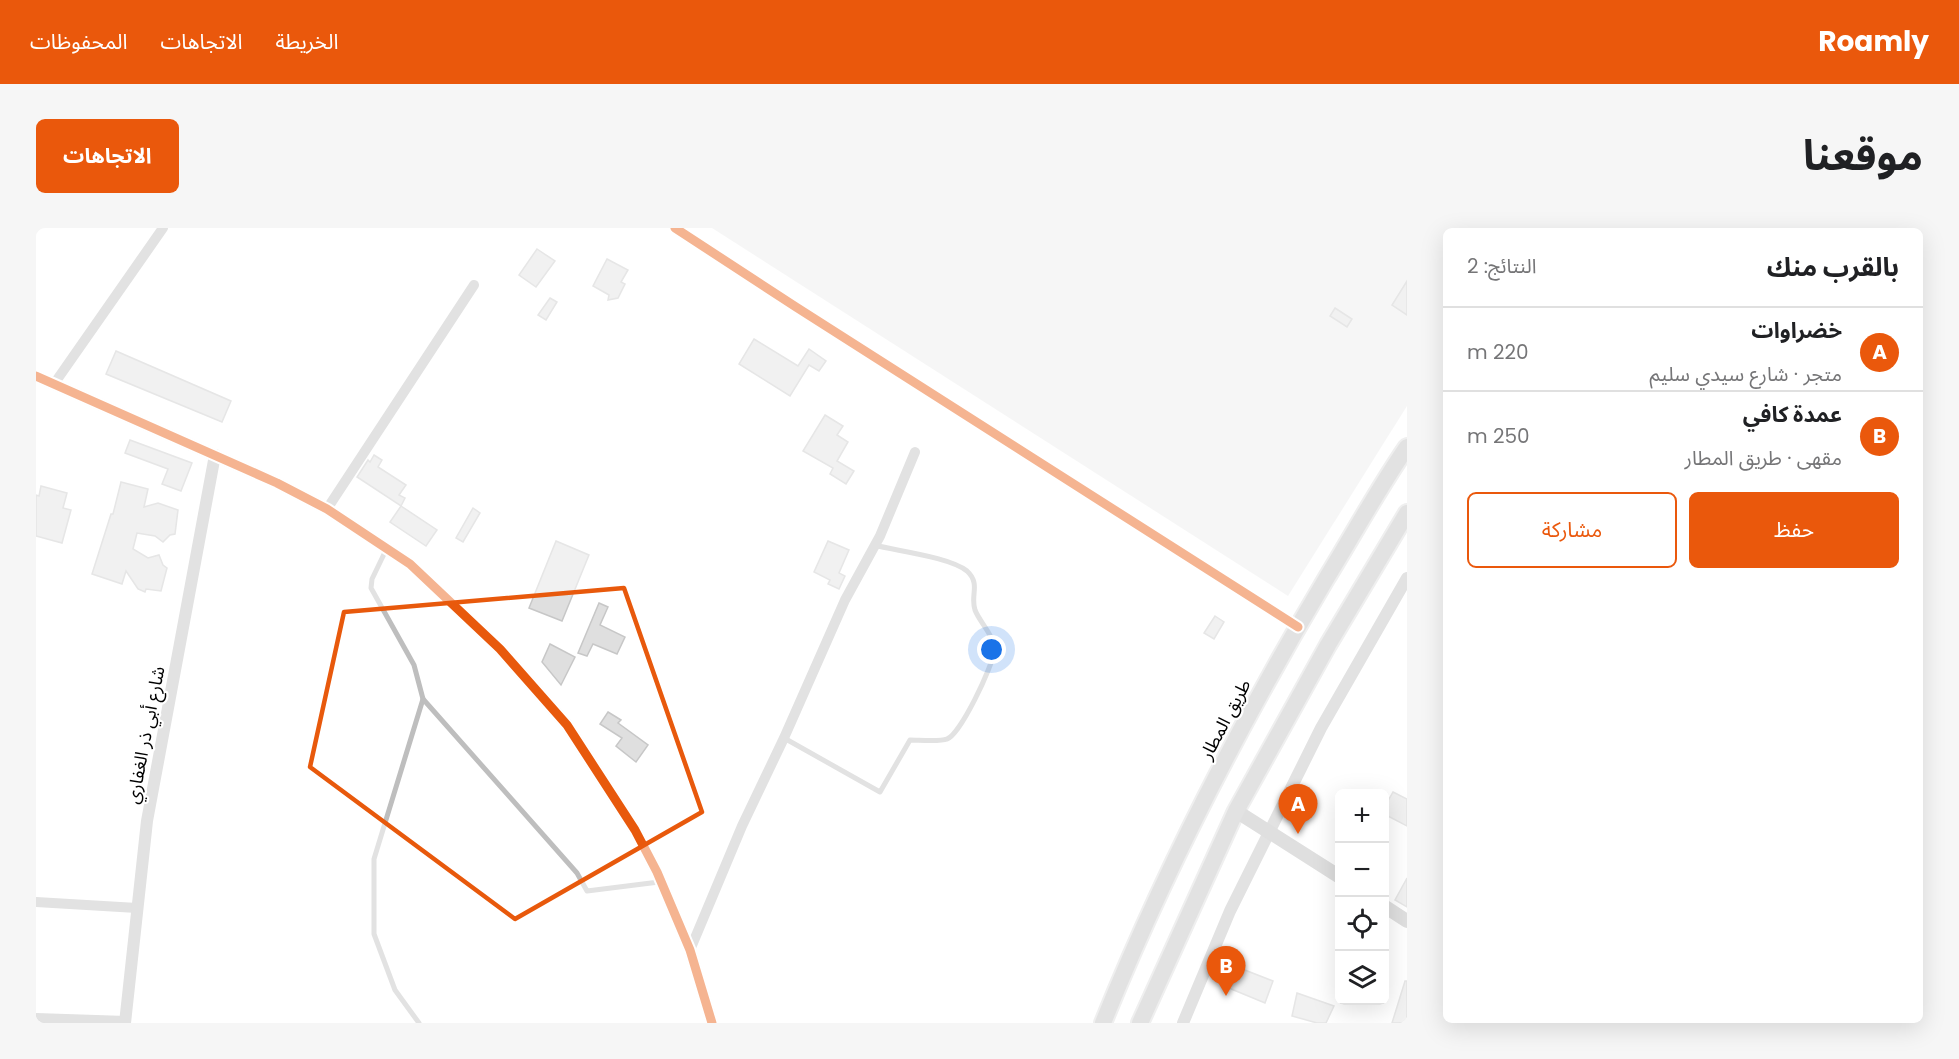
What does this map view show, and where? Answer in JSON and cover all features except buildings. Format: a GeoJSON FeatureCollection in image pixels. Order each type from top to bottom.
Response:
{"type":"FeatureCollection","features":[{"type":"Feature","properties":{"kind":"highway","name":"طريق المطار"},"geometry":{"type":"LineString","coordinates":[[1103,1023],[1155,902],[1247,715],[1407,447]]}},
{"type":"Feature","properties":{"kind":"highway"},"geometry":{"type":"LineString","coordinates":[[1140,1023],[1236,811],[1328,645],[1407,513]]}},
{"type":"Feature","properties":{"kind":"main road"},"geometry":{"type":"LineString","coordinates":[[1236,811],[1335,874]]}},
{"type":"Feature","properties":{"kind":"main road"},"geometry":{"type":"LineString","coordinates":[[1389,909],[1407,921]]}},
{"type":"Feature","properties":{"kind":"street"},"geometry":{"type":"LineString","coordinates":[[54,384],[164,228]]}},
{"type":"Feature","properties":{"kind":"street"},"geometry":{"type":"LineString","coordinates":[[675,228],[1298,627]]}},
{"type":"Feature","properties":{"kind":"street"},"geometry":{"type":"LineString","coordinates":[[327,509],[474,285]]}},
{"type":"Feature","properties":{"kind":"street"},"geometry":{"type":"LineString","coordinates":[[36,376],[277,483],[327,509],[410,564],[500,649],[567,725],[635,830],[661,882],[690,950],[712,1023]]}},
{"type":"Feature","properties":{"kind":"street"},"geometry":{"type":"LineString","coordinates":[[690,950],[742,826],[845,600],[874,545],[915,452]]}},
{"type":"Feature","properties":{"kind":"street","name":"شارع أبي ذر الغفاري"},"geometry":{"type":"LineString","coordinates":[[125,1022],[147,821],[215,455]]}},
{"type":"Feature","properties":{"kind":"street"},"geometry":{"type":"LineString","coordinates":[[1183,1023],[1230,911],[1269,832],[1335,702],[1407,578]]}},
{"type":"Feature","properties":{"kind":"street"},"geometry":{"type":"LineString","coordinates":[[36,902],[137,909]]}},
{"type":"Feature","properties":{"kind":"street"},"geometry":{"type":"LineString","coordinates":[[36,1018],[125,1022]]}},
{"type":"Feature","properties":{"kind":"lane"},"geometry":{"type":"LineString","coordinates":[[784,738],[880,792],[910,740],[947,740],[958,731],[985,680],[994,650],[975,608],[975,581],[969,573],[957,564],[874,545]]}},
{"type":"Feature","properties":{"kind":"lane"},"geometry":{"type":"LineString","coordinates":[[387,548],[372,579],[371,588],[414,665],[423,699],[577,873],[586,891],[661,882]]}},
{"type":"Feature","properties":{"kind":"lane"},"geometry":{"type":"LineString","coordinates":[[419,1023],[395,990],[374,934],[374,859],[423,699]]}},
{"type":"Feature","properties":{"kind":"highlighted area"},"geometry":{"type":"Polygon","coordinates":[[[624,588],[702,812],[515,919],[310,767],[344,612],[624,588]]]}},
{"type":"Feature","properties":{"kind":"shaded area"},"geometry":{"type":"Polygon","coordinates":[[[712,228],[1407,228],[1407,406],[1288,596],[712,228]]]}},
{"type":"Feature","properties":{"kind":"cycle path"},"geometry":{"type":"LineString","coordinates":[[675,228],[1298,627]]}},
{"type":"Feature","properties":{"kind":"cycle path"},"geometry":{"type":"LineString","coordinates":[[36,376],[277,483],[327,509],[410,564],[500,649],[567,725],[635,830],[657,872],[690,950],[712,1023]]}},
{"type":"Feature","properties":{"kind":"place","name":"خضراوات"},"geometry":{"type":"Point","coordinates":[1298,834]}},
{"type":"Feature","properties":{"kind":"place","name":"عمدة كافي"},"geometry":{"type":"Point","coordinates":[1226,996]}}]}
